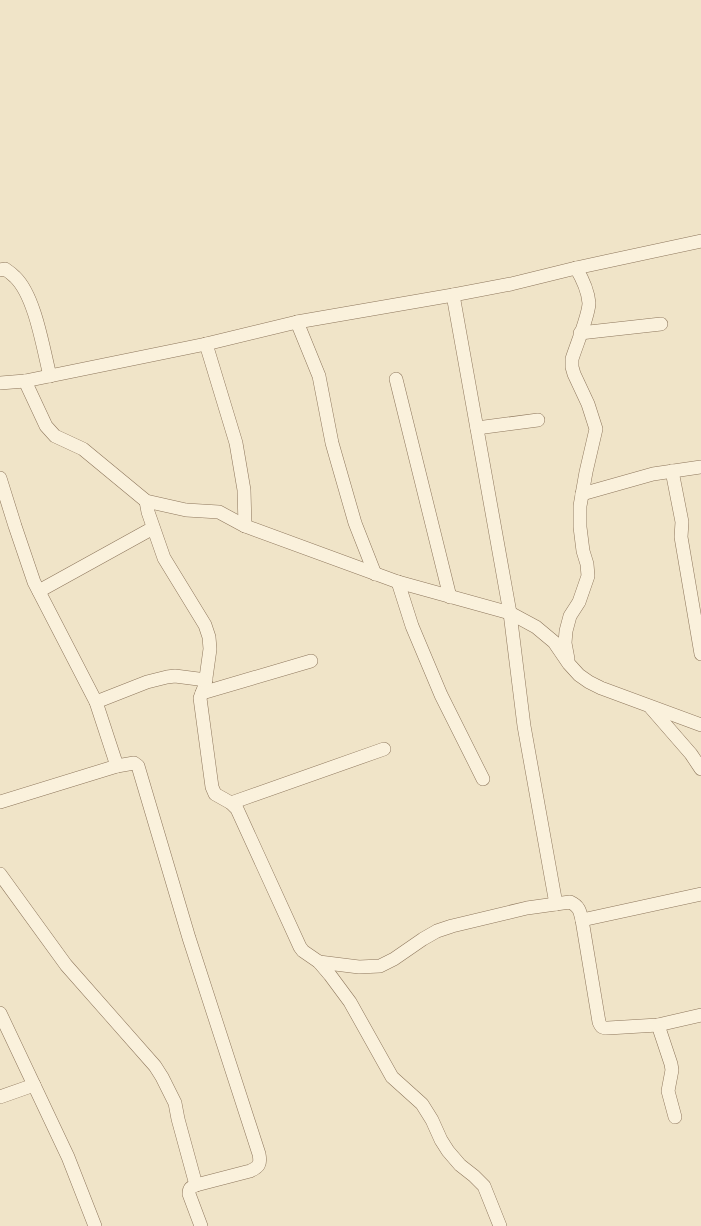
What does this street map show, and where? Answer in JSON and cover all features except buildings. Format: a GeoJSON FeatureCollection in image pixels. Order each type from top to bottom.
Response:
{"type":"FeatureCollection","features":[{"type":"Feature","properties":{"kind":"street"},"geometry":{"type":"LineString","coordinates":[[0,383],[25,381],[206,344],[297,322],[453,296],[701,242]]}},
{"type":"Feature","properties":{"kind":"street"},"geometry":{"type":"LineString","coordinates":[[569,664],[565,643],[566,631],[570,616],[579,602],[588,576],[580,527],[580,506],[596,429],[588,404],[572,367],[572,359],[589,304],[584,285],[576,268]]}},
{"type":"Feature","properties":{"kind":"street"},"geometry":{"type":"LineString","coordinates":[[0,270],[5,269],[16,277],[34,310],[50,376]]}},
{"type":"Feature","properties":{"kind":"street"},"geometry":{"type":"LineString","coordinates":[[453,296],[510,613],[524,726],[556,904]]}},
{"type":"Feature","properties":{"kind":"street"},"geometry":{"type":"LineString","coordinates":[[297,322],[318,376],[332,443],[354,523],[375,574]]}},
{"type":"Feature","properties":{"kind":"street"},"geometry":{"type":"LineString","coordinates":[[580,334],[660,324]]}},
{"type":"Feature","properties":{"kind":"street"},"geometry":{"type":"LineString","coordinates":[[206,344],[236,442],[244,490],[244,526]]}},
{"type":"Feature","properties":{"kind":"street"},"geometry":{"type":"LineString","coordinates":[[396,379],[450,597]]}},
{"type":"Feature","properties":{"kind":"street"},"geometry":{"type":"LineString","coordinates":[[25,381],[46,426],[55,436],[83,449],[146,501],[186,510],[219,512],[244,526],[398,582],[510,613],[536,627],[554,642],[569,664],[579,675],[589,682],[601,688],[701,725]]}},
{"type":"Feature","properties":{"kind":"street"},"geometry":{"type":"LineString","coordinates":[[477,428],[538,420]]}},
{"type":"Feature","properties":{"kind":"street"},"geometry":{"type":"LineString","coordinates":[[582,494],[653,474],[701,467]]}},
{"type":"Feature","properties":{"kind":"street"},"geometry":{"type":"LineString","coordinates":[[672,471],[682,522],[681,537],[701,654]]}},
{"type":"Feature","properties":{"kind":"street"},"geometry":{"type":"LineString","coordinates":[[0,478],[34,582],[96,702],[117,766]]}},
{"type":"Feature","properties":{"kind":"street"},"geometry":{"type":"LineString","coordinates":[[146,501],[153,528],[164,558],[205,625],[210,637],[206,680],[200,698],[212,787],[215,794],[231,802],[237,809],[300,947],[303,951],[319,962],[350,1002],[392,1077],[422,1104],[432,1120],[440,1140],[448,1151],[460,1166],[474,1176],[484,1186],[500,1226]]}},
{"type":"Feature","properties":{"kind":"street"},"geometry":{"type":"LineString","coordinates":[[39,591],[153,528]]}},
{"type":"Feature","properties":{"kind":"street"},"geometry":{"type":"LineString","coordinates":[[398,582],[412,626],[441,695],[483,779]]}},
{"type":"Feature","properties":{"kind":"street"},"geometry":{"type":"LineString","coordinates":[[202,693],[312,661]]}},
{"type":"Feature","properties":{"kind":"street"},"geometry":{"type":"LineString","coordinates":[[96,702],[147,682],[167,676],[206,680]]}},
{"type":"Feature","properties":{"kind":"street"},"geometry":{"type":"LineString","coordinates":[[650,706],[701,768]]}},
{"type":"Feature","properties":{"kind":"street"},"geometry":{"type":"LineString","coordinates":[[231,802],[384,749]]}},
{"type":"Feature","properties":{"kind":"street"},"geometry":{"type":"LineString","coordinates":[[0,802],[117,766],[134,763],[138,766],[189,938],[260,1162],[256,1168],[250,1171],[191,1187],[189,1194],[201,1226]]}},
{"type":"Feature","properties":{"kind":"street"},"geometry":{"type":"LineString","coordinates":[[0,874],[66,965],[155,1066],[162,1077],[175,1103],[196,1185]]}},
{"type":"Feature","properties":{"kind":"street"},"geometry":{"type":"LineString","coordinates":[[582,920],[701,894]]}},
{"type":"Feature","properties":{"kind":"street"},"geometry":{"type":"LineString","coordinates":[[319,962],[360,968],[380,966],[394,959],[437,931],[527,908],[570,902],[575,904],[578,908],[582,920],[599,1022],[603,1028],[658,1025],[701,1015]]}},
{"type":"Feature","properties":{"kind":"street"},"geometry":{"type":"LineString","coordinates":[[0,1012],[68,1157],[95,1226]]}},
{"type":"Feature","properties":{"kind":"street"},"geometry":{"type":"LineString","coordinates":[[658,1025],[671,1064],[672,1070],[668,1091],[675,1117]]}},
{"type":"Feature","properties":{"kind":"street"},"geometry":{"type":"LineString","coordinates":[[0,1097],[34,1085]]}}]}
